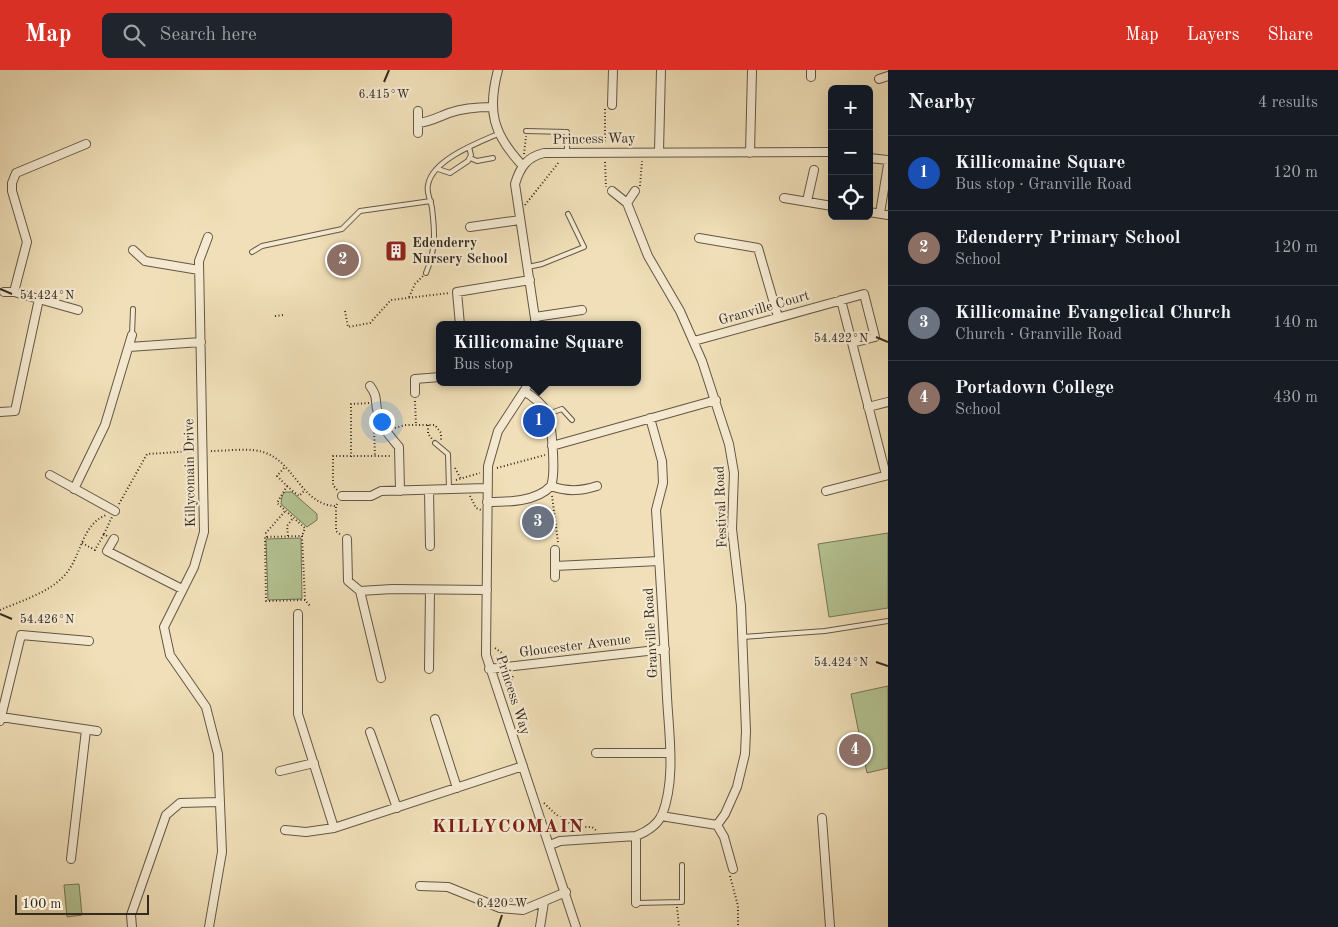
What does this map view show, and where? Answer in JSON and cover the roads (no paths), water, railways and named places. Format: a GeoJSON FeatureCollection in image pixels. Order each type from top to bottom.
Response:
{"type":"FeatureCollection","features":[{"type":"Feature","properties":{"kind":"street"},"geometry":{"type":"LineString","coordinates":[[498,70],[493,121],[507,149],[522,165],[515,184],[535,321],[582,310]]}},
{"type":"Feature","properties":{"kind":"street"},"geometry":{"type":"LineString","coordinates":[[612,105],[613,70]]}},
{"type":"Feature","properties":{"kind":"street"},"geometry":{"type":"LineString","coordinates":[[659,151],[661,70]]}},
{"type":"Feature","properties":{"kind":"street"},"geometry":{"type":"LineString","coordinates":[[750,153],[752,70]]}},
{"type":"Feature","properties":{"kind":"street"},"geometry":{"type":"LineString","coordinates":[[879,79],[888,76]]}},
{"type":"Feature","properties":{"kind":"street"},"geometry":{"type":"LineString","coordinates":[[418,123],[427,122],[450,112],[469,108],[493,107]]}},
{"type":"Feature","properties":{"kind":"street"},"geometry":{"type":"LineString","coordinates":[[418,111],[418,133]]}},
{"type":"Feature","properties":{"kind":"street"},"geometry":{"type":"LineString","coordinates":[[14,292],[27,242],[12,191],[12,183],[16,173],[86,144]]}},
{"type":"Feature","properties":{"kind":"street","name":"Princess Way"},"geometry":{"type":"LineString","coordinates":[[522,165],[535,155],[564,152],[828,152]]}},
{"type":"Feature","properties":{"kind":"street"},"geometry":{"type":"LineString","coordinates":[[873,158],[888,160]]}},
{"type":"Feature","properties":{"kind":"street"},"geometry":{"type":"LineString","coordinates":[[884,214],[888,165]]}},
{"type":"Feature","properties":{"kind":"street"},"geometry":{"type":"LineString","coordinates":[[807,202],[814,170]]}},
{"type":"Feature","properties":{"kind":"street","name":"Festival Road"},"geometry":{"type":"LineString","coordinates":[[612,191],[627,203],[648,256],[680,311],[694,342],[716,400],[729,444],[734,473],[732,529],[742,637],[745,754],[737,787],[726,814],[717,825]]}},
{"type":"Feature","properties":{"kind":"street"},"geometry":{"type":"LineString","coordinates":[[627,203],[635,191]]}},
{"type":"Feature","properties":{"kind":"street"},"geometry":{"type":"LineString","coordinates":[[784,198],[828,205]]}},
{"type":"Feature","properties":{"kind":"street"},"geometry":{"type":"LineString","coordinates":[[470,227],[520,220]]}},
{"type":"Feature","properties":{"kind":"street","name":"Killycomain Drive"},"geometry":{"type":"LineString","coordinates":[[208,237],[199,261],[204,532],[194,567],[164,627],[170,655],[206,707],[218,754],[222,852],[209,927]]}},
{"type":"Feature","properties":{"kind":"street"},"geometry":{"type":"LineString","coordinates":[[699,238],[758,248],[778,317]]}},
{"type":"Feature","properties":{"kind":"street"},"geometry":{"type":"LineString","coordinates":[[133,250],[145,261],[199,270]]}},
{"type":"Feature","properties":{"kind":"street"},"geometry":{"type":"LineString","coordinates":[[460,321],[457,292],[530,280]]}},
{"type":"Feature","properties":{"kind":"street"},"geometry":{"type":"LineString","coordinates":[[4,292],[14,292],[78,310]]}},
{"type":"Feature","properties":{"kind":"street","name":"Granville Court"},"geometry":{"type":"LineString","coordinates":[[694,342],[864,294],[875,337],[852,343]]}},
{"type":"Feature","properties":{"kind":"street"},"geometry":{"type":"LineString","coordinates":[[0,412],[15,411],[40,299]]}},
{"type":"Feature","properties":{"kind":"street"},"geometry":{"type":"LineString","coordinates":[[826,491],[887,475],[841,300]]}},
{"type":"Feature","properties":{"kind":"street"},"geometry":{"type":"LineString","coordinates":[[74,489],[105,425],[132,335]]}},
{"type":"Feature","properties":{"kind":"street"},"geometry":{"type":"LineString","coordinates":[[129,347],[201,342]]}},
{"type":"Feature","properties":{"kind":"street"},"geometry":{"type":"LineString","coordinates":[[415,393],[415,379],[436,376]]}},
{"type":"Feature","properties":{"kind":"street"},"geometry":{"type":"LineString","coordinates":[[370,386],[377,396],[377,408],[385,431],[399,447],[400,491]]}},
{"type":"Feature","properties":{"kind":"street","name":"Princess Way"},"geometry":{"type":"LineString","coordinates":[[527,386],[498,431],[488,471],[486,642],[489,669],[534,797],[576,927]]}},
{"type":"Feature","properties":{"kind":"street"},"geometry":{"type":"LineString","coordinates":[[487,502],[504,502],[539,496],[549,488],[554,478],[548,414],[539,403],[524,391]]}},
{"type":"Feature","properties":{"kind":"street"},"geometry":{"type":"LineString","coordinates":[[552,449],[650,418],[716,400]]}},
{"type":"Feature","properties":{"kind":"street"},"geometry":{"type":"LineString","coordinates":[[868,407],[888,402]]}},
{"type":"Feature","properties":{"kind":"street","name":"Granville Road"},"geometry":{"type":"LineString","coordinates":[[650,418],[662,461],[664,483],[656,510],[670,752],[669,777],[661,816]]}},
{"type":"Feature","properties":{"kind":"street"},"geometry":{"type":"LineString","coordinates":[[50,475],[115,511]]}},
{"type":"Feature","properties":{"kind":"street"},"geometry":{"type":"LineString","coordinates":[[342,496],[371,496],[381,491],[429,490],[449,485],[487,488]]}},
{"type":"Feature","properties":{"kind":"street"},"geometry":{"type":"LineString","coordinates":[[549,488],[580,491],[597,486]]}},
{"type":"Feature","properties":{"kind":"street"},"geometry":{"type":"LineString","coordinates":[[429,490],[430,546]]}},
{"type":"Feature","properties":{"kind":"street"},"geometry":{"type":"LineString","coordinates":[[114,539],[107,551],[182,589]]}},
{"type":"Feature","properties":{"kind":"street"},"geometry":{"type":"LineString","coordinates":[[347,539],[348,582],[360,592],[381,678]]}},
{"type":"Feature","properties":{"kind":"street"},"geometry":{"type":"LineString","coordinates":[[555,550],[555,577]]}},
{"type":"Feature","properties":{"kind":"street"},"geometry":{"type":"LineString","coordinates":[[555,566],[659,561]]}},
{"type":"Feature","properties":{"kind":"street"},"geometry":{"type":"LineString","coordinates":[[429,669],[430,590]]}},
{"type":"Feature","properties":{"kind":"street"},"geometry":{"type":"LineString","coordinates":[[360,592],[487,590]]}},
{"type":"Feature","properties":{"kind":"street"},"geometry":{"type":"LineString","coordinates":[[298,614],[298,714],[334,828]]}},
{"type":"Feature","properties":{"kind":"street"},"geometry":{"type":"LineString","coordinates":[[89,641],[21,635],[0,719],[97,731]]}},
{"type":"Feature","properties":{"kind":"street","name":"Gloucester Avenue"},"geometry":{"type":"LineString","coordinates":[[489,669],[665,649]]}},
{"type":"Feature","properties":{"kind":"street"},"geometry":{"type":"LineString","coordinates":[[435,719],[457,788]]}},
{"type":"Feature","properties":{"kind":"street"},"geometry":{"type":"LineString","coordinates":[[71,859],[86,730]]}},
{"type":"Feature","properties":{"kind":"street"},"geometry":{"type":"LineString","coordinates":[[370,732],[397,808]]}},
{"type":"Feature","properties":{"kind":"street"},"geometry":{"type":"LineString","coordinates":[[596,753],[670,752]]}},
{"type":"Feature","properties":{"kind":"street"},"geometry":{"type":"LineString","coordinates":[[280,771],[314,763]]}},
{"type":"Feature","properties":{"kind":"street"},"geometry":{"type":"LineString","coordinates":[[285,830],[306,832],[334,828],[523,766]]}},
{"type":"Feature","properties":{"kind":"street"},"geometry":{"type":"LineString","coordinates":[[132,927],[131,915],[166,815],[180,803],[219,802]]}},
{"type":"Feature","properties":{"kind":"street"},"geometry":{"type":"LineString","coordinates":[[550,845],[560,841],[636,836],[646,832],[661,816],[717,825],[724,837],[733,869]]}},
{"type":"Feature","properties":{"kind":"street"},"geometry":{"type":"LineString","coordinates":[[822,818],[830,927]]}},
{"type":"Feature","properties":{"kind":"street"},"geometry":{"type":"LineString","coordinates":[[636,836],[636,903]]}},
{"type":"Feature","properties":{"kind":"street"},"geometry":{"type":"LineString","coordinates":[[420,886],[448,887],[500,908],[522,910],[566,892]]}},
{"type":"Feature","properties":{"kind":"street"},"geometry":{"type":"LineString","coordinates":[[540,927],[544,902]]}},
{"type":"Feature","properties":{"kind":"lane"},"geometry":{"type":"LineString","coordinates":[[526,132],[567,132],[564,152]]}},
{"type":"Feature","properties":{"kind":"lane"},"geometry":{"type":"LineString","coordinates":[[426,273],[434,252],[431,201],[427,186],[438,169],[446,161],[469,147],[498,134]]}},
{"type":"Feature","properties":{"kind":"lane"},"geometry":{"type":"LineString","coordinates":[[469,147],[470,158]]}},
{"type":"Feature","properties":{"kind":"lane"},"geometry":{"type":"LineString","coordinates":[[470,158],[477,161],[493,158]]}},
{"type":"Feature","properties":{"kind":"lane"},"geometry":{"type":"LineString","coordinates":[[438,169],[450,173],[461,167],[470,158]]}},
{"type":"Feature","properties":{"kind":"lane"},"geometry":{"type":"LineString","coordinates":[[252,252],[262,246],[342,229],[360,211],[431,201]]}},
{"type":"Feature","properties":{"kind":"lane"},"geometry":{"type":"LineString","coordinates":[[528,267],[542,264],[584,247],[568,214]]}},
{"type":"Feature","properties":{"kind":"lane"},"geometry":{"type":"LineString","coordinates":[[132,335],[134,309]]}},
{"type":"Feature","properties":{"kind":"lane"},"geometry":{"type":"LineString","coordinates":[[548,414],[562,410],[572,420]]}},
{"type":"Feature","properties":{"kind":"lane"},"geometry":{"type":"LineString","coordinates":[[435,443],[448,454],[450,459],[449,485]]}},
{"type":"Feature","properties":{"kind":"lane"},"geometry":{"type":"LineString","coordinates":[[742,637],[825,631],[888,621]]}},
{"type":"Feature","properties":{"kind":"lane"},"geometry":{"type":"LineString","coordinates":[[636,903],[682,902],[682,865]]}},
{"type":"Feature","properties":{"kind":"place","name":"Edenderry Nursery School"},"geometry":{"type":"Point","coordinates":[396,251]}},
{"type":"Feature","properties":{"kind":"place","name":"Edenderry Primary School"},"geometry":{"type":"Point","coordinates":[343,260]}},
{"type":"Feature","properties":{"kind":"place","name":"Killicomaine Square"},"geometry":{"type":"Point","coordinates":[539,421]}},
{"type":"Feature","properties":{"kind":"place","name":"Killicomaine Evangelical Church"},"geometry":{"type":"Point","coordinates":[538,522]}},
{"type":"Feature","properties":{"kind":"place","name":"Portadown College"},"geometry":{"type":"Point","coordinates":[855,750]}},
{"type":"Feature","properties":{"kind":"district","name":"KILLYCOMAIN"},"geometry":{"type":"Point","coordinates":[508,827]}}]}
